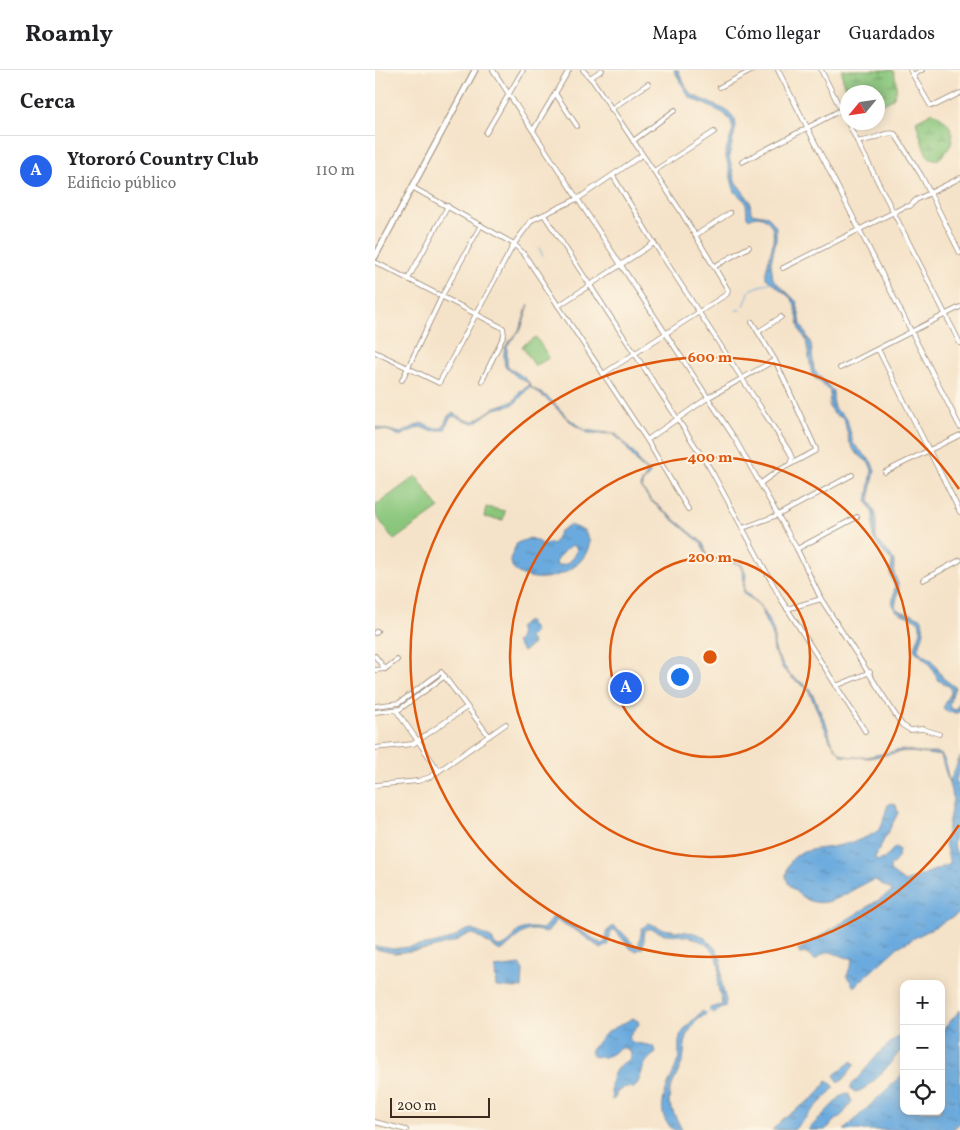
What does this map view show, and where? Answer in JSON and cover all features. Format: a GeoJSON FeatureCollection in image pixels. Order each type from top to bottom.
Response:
{"type":"FeatureCollection","features":[{"type":"Feature","properties":{"kind":"main road"},"geometry":{"type":"LineString","coordinates":[[375,257],[411,186],[475,70]]}},
{"type":"Feature","properties":{"kind":"street"},"geometry":{"type":"LineString","coordinates":[[493,70],[534,129],[709,397],[761,483],[797,549],[821,599],[904,727],[912,730],[923,729],[939,734]]}},
{"type":"Feature","properties":{"kind":"street"},"geometry":{"type":"LineString","coordinates":[[486,132],[523,70]]}},
{"type":"Feature","properties":{"kind":"street"},"geometry":{"type":"LineString","coordinates":[[534,129],[569,70]]}},
{"type":"Feature","properties":{"kind":"street"},"geometry":{"type":"LineString","coordinates":[[583,70],[591,78],[654,171],[696,235],[728,290],[727,294],[603,374]]}},
{"type":"Feature","properties":{"kind":"street"},"geometry":{"type":"LineString","coordinates":[[591,78],[602,70]]}},
{"type":"Feature","properties":{"kind":"street"},"geometry":{"type":"LineString","coordinates":[[720,87],[753,70]]}},
{"type":"Feature","properties":{"kind":"street"},"geometry":{"type":"LineString","coordinates":[[779,70],[960,427]]}},
{"type":"Feature","properties":{"kind":"street"},"geometry":{"type":"LineString","coordinates":[[821,70],[840,108]]}},
{"type":"Feature","properties":{"kind":"street"},"geometry":{"type":"LineString","coordinates":[[911,70],[930,105],[936,105],[960,93]]}},
{"type":"Feature","properties":{"kind":"street"},"geometry":{"type":"LineString","coordinates":[[913,75],[922,70]]}},
{"type":"Feature","properties":{"kind":"street"},"geometry":{"type":"LineString","coordinates":[[611,109],[648,84]]}},
{"type":"Feature","properties":{"kind":"street"},"geometry":{"type":"LineString","coordinates":[[555,93],[577,126]]}},
{"type":"Feature","properties":{"kind":"street"},"geometry":{"type":"LineString","coordinates":[[633,141],[675,110]]}},
{"type":"Feature","properties":{"kind":"street"},"geometry":{"type":"LineString","coordinates":[[741,162],[840,111]]}},
{"type":"Feature","properties":{"kind":"street"},"geometry":{"type":"LineString","coordinates":[[851,130],[960,343]]}},
{"type":"Feature","properties":{"kind":"street"},"geometry":{"type":"LineString","coordinates":[[654,171],[714,132]]}},
{"type":"Feature","properties":{"kind":"street"},"geometry":{"type":"LineString","coordinates":[[857,141],[869,141],[889,132],[895,134],[929,193],[960,253]]}},
{"type":"Feature","properties":{"kind":"street"},"geometry":{"type":"LineString","coordinates":[[375,352],[436,383],[442,381],[514,244],[528,224],[579,198],[642,155]]}},
{"type":"Feature","properties":{"kind":"street"},"geometry":{"type":"LineString","coordinates":[[613,176],[698,312],[792,456],[790,464]]}},
{"type":"Feature","properties":{"kind":"street"},"geometry":{"type":"LineString","coordinates":[[783,268],[893,212],[910,206],[929,193],[960,178]]}},
{"type":"Feature","properties":{"kind":"street"},"geometry":{"type":"LineString","coordinates":[[411,186],[514,244],[524,254],[647,440],[688,509]]}},
{"type":"Feature","properties":{"kind":"street"},"geometry":{"type":"LineString","coordinates":[[408,279],[448,206]]}},
{"type":"Feature","properties":{"kind":"street"},"geometry":{"type":"LineString","coordinates":[[696,235],[730,213]]}},
{"type":"Feature","properties":{"kind":"street"},"geometry":{"type":"LineString","coordinates":[[543,215],[711,470],[787,609],[865,731]]}},
{"type":"Feature","properties":{"kind":"street"},"geometry":{"type":"LineString","coordinates":[[402,380],[442,296],[481,225]]}},
{"type":"Feature","properties":{"kind":"street"},"geometry":{"type":"LineString","coordinates":[[558,306],[654,243]]}},
{"type":"Feature","properties":{"kind":"street"},"geometry":{"type":"LineString","coordinates":[[715,266],[749,247]]}},
{"type":"Feature","properties":{"kind":"street"},"geometry":{"type":"LineString","coordinates":[[375,262],[503,328],[504,332],[497,353],[482,382]]}},
{"type":"Feature","properties":{"kind":"street"},"geometry":{"type":"LineString","coordinates":[[840,368],[960,307]]}},
{"type":"Feature","properties":{"kind":"street"},"geometry":{"type":"LineString","coordinates":[[758,332],[781,317]]}},
{"type":"Feature","properties":{"kind":"street"},"geometry":{"type":"LineString","coordinates":[[752,322],[775,360],[816,449],[815,452],[790,464],[761,483]]}},
{"type":"Feature","properties":{"kind":"street"},"geometry":{"type":"LineString","coordinates":[[907,334],[908,323]]}},
{"type":"Feature","properties":{"kind":"street"},"geometry":{"type":"LineString","coordinates":[[878,348],[960,512]]}},
{"type":"Feature","properties":{"kind":"street"},"geometry":{"type":"LineString","coordinates":[[647,440],[709,397],[741,377],[775,360]]}},
{"type":"Feature","properties":{"kind":"street"},"geometry":{"type":"LineString","coordinates":[[885,472],[960,435]]}},
{"type":"Feature","properties":{"kind":"street"},"geometry":{"type":"LineString","coordinates":[[743,528],[778,516],[852,475]]}},
{"type":"Feature","properties":{"kind":"street"},"geometry":{"type":"LineString","coordinates":[[797,549],[857,516]]}},
{"type":"Feature","properties":{"kind":"street"},"geometry":{"type":"LineString","coordinates":[[923,580],[960,560]]}},
{"type":"Feature","properties":{"kind":"street"},"geometry":{"type":"LineString","coordinates":[[787,609],[821,599]]}},
{"type":"Feature","properties":{"kind":"street"},"geometry":{"type":"LineString","coordinates":[[375,656],[385,669]]}},
{"type":"Feature","properties":{"kind":"street"},"geometry":{"type":"LineString","coordinates":[[375,670],[385,669],[397,660]]}},
{"type":"Feature","properties":{"kind":"street"},"geometry":{"type":"LineString","coordinates":[[375,706],[399,703],[441,672],[489,736]]}},
{"type":"Feature","properties":{"kind":"street"},"geometry":{"type":"LineString","coordinates":[[836,686],[869,672]]}},
{"type":"Feature","properties":{"kind":"street"},"geometry":{"type":"LineString","coordinates":[[375,712],[397,710],[445,676]]}},
{"type":"Feature","properties":{"kind":"street"},"geometry":{"type":"LineString","coordinates":[[375,748],[413,744],[467,707]]}},
{"type":"Feature","properties":{"kind":"street"},"geometry":{"type":"LineString","coordinates":[[397,710],[439,771]]}},
{"type":"Feature","properties":{"kind":"street"},"geometry":{"type":"LineString","coordinates":[[375,784],[417,781],[430,777],[506,724]]}},
{"type":"Feature","properties":{"kind":"street"},"geometry":{"type":"LineString","coordinates":[[375,1122],[405,1130]]}},
{"type":"Feature","properties":{"kind":"street"},"geometry":{"type":"LineString","coordinates":[[380,1130],[382,1124]]}},
{"type":"Feature","properties":{"kind":"green space"},"geometry":{"type":"Polygon","coordinates":[[[842,70],[893,70],[896,93],[890,101],[885,103],[885,85],[844,85],[842,70]]]}},
{"type":"Feature","properties":{"kind":"green space"},"geometry":{"type":"Polygon","coordinates":[[[933,112],[947,122],[952,135],[949,147],[937,160],[928,157],[916,121],[933,112]]]}},
{"type":"Feature","properties":{"kind":"green space"},"geometry":{"type":"Polygon","coordinates":[[[536,337],[549,358],[535,366],[522,346],[536,337]]]}},
{"type":"Feature","properties":{"kind":"green space"},"geometry":{"type":"Polygon","coordinates":[[[416,476],[439,508],[394,540],[375,514],[375,506],[416,476]]]}},
{"type":"Feature","properties":{"kind":"green space"},"geometry":{"type":"Polygon","coordinates":[[[486,507],[505,511],[503,520],[484,517],[486,507]]]}},
{"type":"Feature","properties":{"kind":"water"},"geometry":{"type":"Polygon","coordinates":[[[674,70],[678,70],[692,95],[728,111],[735,119],[736,126],[729,156],[735,181],[750,201],[751,213],[768,216],[776,227],[776,240],[771,263],[773,279],[797,302],[801,324],[811,344],[814,370],[833,391],[833,404],[835,409],[847,419],[853,443],[871,461],[875,470],[869,501],[876,514],[876,539],[894,561],[894,573],[899,587],[895,607],[922,619],[924,632],[918,651],[932,660],[943,678],[955,687],[949,705],[951,709],[956,710],[960,701],[960,711],[957,713],[948,712],[943,708],[951,693],[950,687],[938,680],[928,662],[914,650],[921,631],[919,622],[897,612],[892,605],[895,587],[890,573],[892,561],[879,548],[873,537],[873,514],[867,501],[872,470],[869,463],[855,452],[849,441],[844,419],[834,414],[829,407],[830,391],[812,375],[806,340],[800,330],[792,299],[766,278],[773,230],[770,224],[760,216],[749,219],[747,217],[746,202],[735,192],[725,153],[733,130],[731,121],[723,113],[689,97],[674,70]]]}},
{"type":"Feature","properties":{"kind":"water"},"geometry":{"type":"Polygon","coordinates":[[[529,304],[521,329],[507,346],[507,365],[529,383],[517,377],[505,366],[505,348],[519,330],[529,304]]]}},
{"type":"Feature","properties":{"kind":"water"},"geometry":{"type":"Polygon","coordinates":[[[529,383],[531,387],[549,398],[568,418],[585,430],[616,434],[637,457],[639,463],[650,472],[649,476],[642,483],[642,488],[650,499],[702,542],[711,560],[715,562],[732,562],[737,563],[742,565],[746,575],[744,590],[758,604],[744,594],[740,565],[736,563],[716,563],[708,560],[701,543],[650,500],[640,486],[648,472],[638,464],[618,438],[613,434],[588,433],[573,424],[548,400],[530,387],[514,404],[495,409],[474,423],[454,416],[449,419],[445,430],[431,431],[420,427],[400,436],[389,431],[375,429],[375,427],[401,433],[421,423],[432,428],[442,428],[448,416],[452,413],[469,421],[475,421],[495,407],[514,401],[520,391],[529,386],[529,383]]]}},
{"type":"Feature","properties":{"kind":"water"},"geometry":{"type":"Polygon","coordinates":[[[569,525],[584,530],[590,541],[587,552],[580,562],[559,575],[547,578],[523,575],[513,569],[510,559],[517,543],[530,538],[543,544],[553,544],[560,531],[569,525]],[[572,545],[562,553],[556,562],[557,565],[564,565],[570,561],[575,555],[577,548],[572,545]]]}},
{"type":"Feature","properties":{"kind":"water"},"geometry":{"type":"Polygon","coordinates":[[[758,604],[763,609],[774,632],[774,646],[777,655],[789,674],[809,688],[834,745],[830,740],[808,689],[792,678],[783,669],[774,651],[772,632],[758,604]]]}},
{"type":"Feature","properties":{"kind":"water"},"geometry":{"type":"Polygon","coordinates":[[[528,621],[535,631],[529,638],[533,644],[523,652],[516,642],[521,633],[518,628],[528,621]]]}},
{"type":"Feature","properties":{"kind":"water"},"geometry":{"type":"Polygon","coordinates":[[[905,750],[938,754],[942,756],[944,759],[950,781],[960,757],[960,771],[956,779],[960,795],[960,815],[953,844],[960,860],[960,913],[898,947],[854,987],[847,976],[853,958],[826,952],[815,960],[807,953],[800,954],[798,950],[893,891],[875,880],[827,902],[807,900],[796,892],[787,880],[789,863],[803,852],[851,843],[876,832],[882,824],[888,805],[892,803],[896,805],[898,813],[875,857],[877,861],[884,859],[895,847],[899,849],[898,858],[890,867],[890,871],[905,882],[950,864],[945,843],[953,798],[941,756],[905,751],[869,758],[859,757],[905,750]]]}},
{"type":"Feature","properties":{"kind":"water"},"geometry":{"type":"Polygon","coordinates":[[[557,916],[602,944],[606,941],[606,932],[613,926],[622,932],[636,947],[639,944],[642,928],[649,923],[663,929],[703,936],[716,949],[721,959],[722,986],[726,1000],[725,1007],[713,1013],[709,1008],[722,1005],[718,988],[719,966],[712,950],[692,938],[664,934],[651,929],[645,930],[643,948],[636,951],[631,949],[615,930],[611,932],[608,945],[601,949],[580,933],[557,920],[546,933],[529,930],[500,951],[474,934],[466,935],[454,942],[428,949],[394,953],[375,949],[375,946],[393,949],[432,944],[451,939],[471,929],[491,938],[496,946],[501,947],[520,930],[525,928],[543,929],[552,918],[557,916]]]}},
{"type":"Feature","properties":{"kind":"water"},"geometry":{"type":"Polygon","coordinates":[[[520,965],[523,970],[522,988],[496,987],[495,968],[520,965]]]}},
{"type":"Feature","properties":{"kind":"water"},"geometry":{"type":"Polygon","coordinates":[[[960,1010],[960,1123],[952,1130],[844,1130],[900,1077],[900,1115],[945,1115],[945,1027],[960,1010]]]}},
{"type":"Feature","properties":{"kind":"water"},"geometry":{"type":"Polygon","coordinates":[[[703,1011],[706,1014],[696,1021],[686,1036],[683,1061],[670,1090],[669,1103],[682,1130],[674,1130],[667,1123],[663,1115],[664,1098],[678,1060],[680,1037],[687,1026],[703,1011]]]}},
{"type":"Feature","properties":{"kind":"water"},"geometry":{"type":"Polygon","coordinates":[[[633,1018],[639,1024],[629,1036],[630,1041],[652,1046],[655,1048],[656,1053],[644,1065],[638,1083],[634,1088],[624,1087],[617,1092],[612,1100],[611,1087],[615,1071],[629,1060],[631,1053],[621,1048],[605,1057],[600,1057],[592,1056],[590,1051],[607,1032],[633,1018]]]}},
{"type":"Feature","properties":{"kind":"water"},"geometry":{"type":"Polygon","coordinates":[[[900,1034],[900,1052],[875,1080],[868,1086],[855,1092],[851,1089],[851,1086],[881,1051],[900,1034]]]}},
{"type":"Feature","properties":{"kind":"water"},"geometry":{"type":"Polygon","coordinates":[[[852,1061],[855,1064],[842,1081],[838,1081],[834,1075],[852,1061]]]}},
{"type":"Feature","properties":{"kind":"water"},"geometry":{"type":"Polygon","coordinates":[[[827,1081],[834,1088],[794,1130],[772,1130],[785,1117],[815,1097],[827,1081]]]}},
{"type":"Feature","properties":{"kind":"water"},"geometry":{"type":"Polygon","coordinates":[[[848,1093],[852,1101],[844,1113],[825,1130],[808,1130],[843,1094],[848,1093]]]}},
{"type":"Feature","properties":{"kind":"waterway"},"geometry":{"type":"LineString","coordinates":[[539,248],[543,256]]}},
{"type":"Feature","properties":{"kind":"waterway"},"geometry":{"type":"LineString","coordinates":[[744,306],[750,290],[770,282]]}},
{"type":"Feature","properties":{"kind":"waterway"},"geometry":{"type":"LineString","coordinates":[[955,831],[960,837]]}},
{"type":"Feature","properties":{"kind":"waterway"},"geometry":{"type":"LineString","coordinates":[[705,1013],[713,1011]]}},
{"type":"Feature","properties":{"kind":"place","name":"Ytororó Country Club"},"geometry":{"type":"Point","coordinates":[626,688]}}]}
